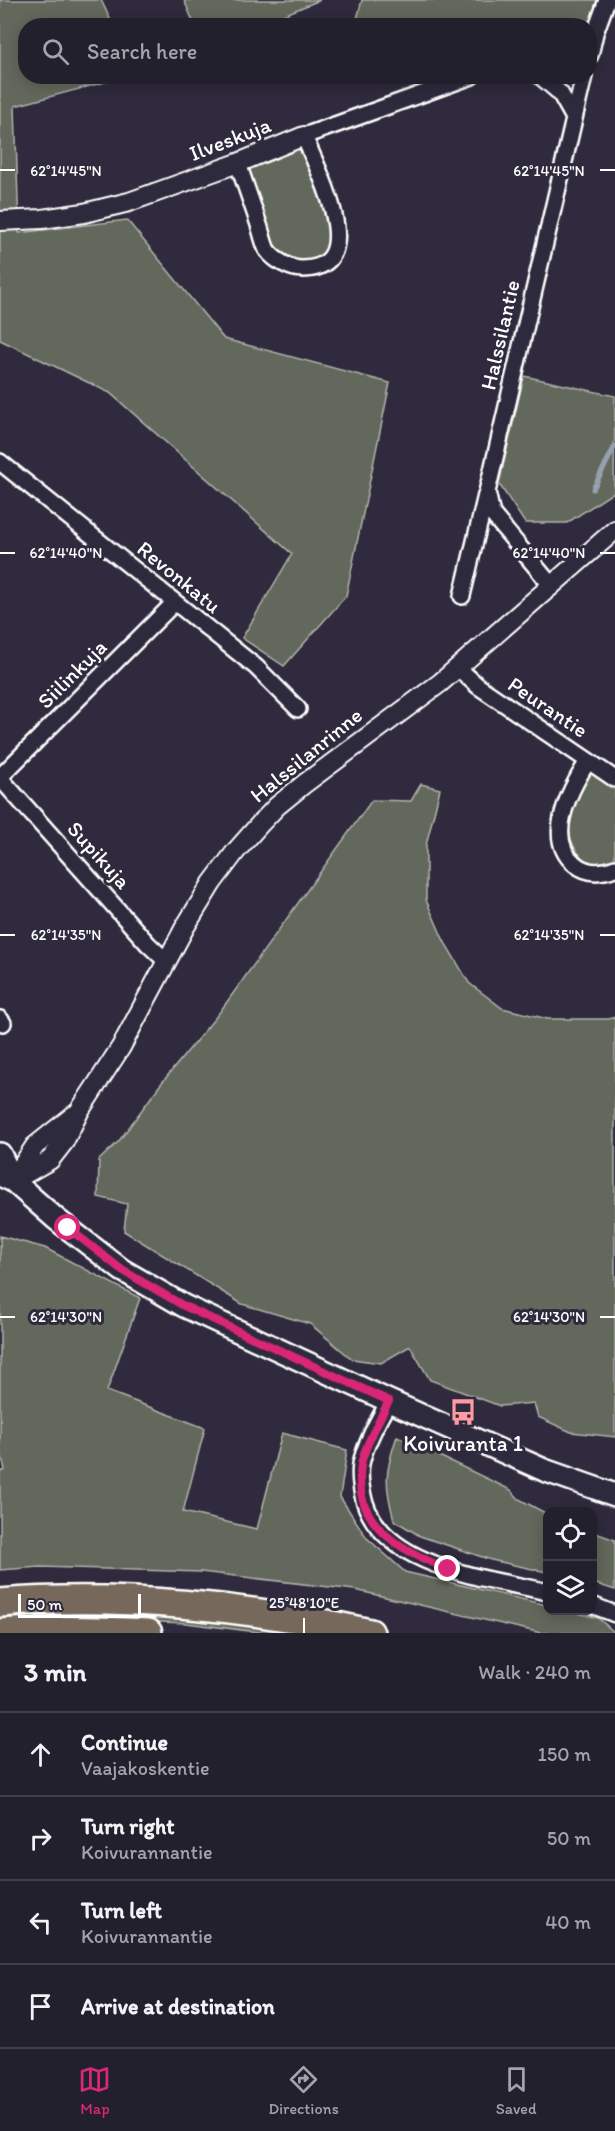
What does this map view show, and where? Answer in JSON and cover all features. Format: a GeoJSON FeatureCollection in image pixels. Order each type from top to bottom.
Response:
{"type":"FeatureCollection","features":[{"type":"Feature","properties":{"kind":"highway"},"geometry":{"type":"LineString","coordinates":[[0,1604],[73,1600],[180,1605],[282,1616],[370,1633]]}},
{"type":"Feature","properties":{"kind":"highway"},"geometry":{"type":"LineString","coordinates":[[0,1633],[34,1630],[106,1630],[148,1633]]}},
{"type":"Feature","properties":{"kind":"main road"},"geometry":{"type":"LineString","coordinates":[[0,1154],[6,1178],[122,1270],[151,1288],[214,1320],[389,1401],[544,1470],[615,1495]]}},
{"type":"Feature","properties":{"kind":"street"},"geometry":{"type":"LineString","coordinates":[[597,23],[607,0]]}},
{"type":"Feature","properties":{"kind":"street","name":"Ilveskuja"},"geometry":{"type":"LineString","coordinates":[[0,221],[42,219],[84,213],[129,202],[450,84]]}},
{"type":"Feature","properties":{"kind":"street"},"geometry":{"type":"LineString","coordinates":[[549,84],[560,93],[574,118]]}},
{"type":"Feature","properties":{"kind":"street","name":"Halssilantie"},"geometry":{"type":"LineString","coordinates":[[462,596],[582,84]]}},
{"type":"Feature","properties":{"kind":"street"},"geometry":{"type":"LineString","coordinates":[[238,163],[267,250],[280,262],[296,269],[311,269],[326,262],[336,248],[337,227],[334,210],[304,136]]}},
{"type":"Feature","properties":{"kind":"street","name":"Revonkatu"},"geometry":{"type":"LineString","coordinates":[[0,462],[256,668],[298,709]]}},
{"type":"Feature","properties":{"kind":"street"},"geometry":{"type":"LineString","coordinates":[[487,492],[492,514],[550,585]]}},
{"type":"Feature","properties":{"kind":"street","name":"Halssilanrinne"},"geometry":{"type":"LineString","coordinates":[[6,1178],[50,1160],[64,1142],[80,1110],[121,1047],[166,961],[212,883],[236,851],[277,806],[353,746],[440,683],[615,530]]}},
{"type":"Feature","properties":{"kind":"street","name":"Siilinkuja"},"geometry":{"type":"LineString","coordinates":[[0,778],[175,602]]}},
{"type":"Feature","properties":{"kind":"street","name":"Peurantie"},"geometry":{"type":"LineString","coordinates":[[458,668],[478,686],[615,779]]}},
{"type":"Feature","properties":{"kind":"street"},"geometry":{"type":"LineString","coordinates":[[588,761],[562,815],[561,835],[564,849],[568,859],[578,867],[593,872],[605,872],[615,868]]}},
{"type":"Feature","properties":{"kind":"street","name":"Supikuja"},"geometry":{"type":"LineString","coordinates":[[0,778],[148,944],[166,961]]}},
{"type":"Feature","properties":{"kind":"street"},"geometry":{"type":"LineString","coordinates":[[389,1401],[361,1463],[362,1495],[375,1525],[402,1549],[423,1560],[448,1569],[543,1591]]}},
{"type":"Feature","properties":{"kind":"street"},"geometry":{"type":"LineString","coordinates":[[597,1607],[615,1614]]}},
{"type":"Feature","properties":{"kind":"shaded area"},"geometry":{"type":"Polygon","coordinates":[[[0,0],[101,0],[110,18],[18,18],[18,84],[98,84],[15,106],[19,233],[127,220],[224,339],[390,383],[346,596],[284,666],[242,638],[292,554],[110,393],[0,340],[0,0]]]}},
{"type":"Feature","properties":{"kind":"shaded area"},"geometry":{"type":"Polygon","coordinates":[[[184,0],[320,0],[276,18],[192,18],[184,0]]]}},
{"type":"Feature","properties":{"kind":"shaded area"},"geometry":{"type":"Polygon","coordinates":[[[362,0],[601,0],[592,18],[357,18],[362,0]]]}},
{"type":"Feature","properties":{"kind":"shaded area"},"geometry":{"type":"Polygon","coordinates":[[[304,136],[336,248],[311,269],[267,250],[238,163],[304,136]]]}},
{"type":"Feature","properties":{"kind":"shaded area"},"geometry":{"type":"Polygon","coordinates":[[[524,376],[615,396],[614,492],[567,523],[525,523],[499,484],[524,376]]]}},
{"type":"Feature","properties":{"kind":"shaded area"},"geometry":{"type":"Polygon","coordinates":[[[592,772],[615,787],[615,859],[606,864],[597,865],[582,858],[569,833],[570,815],[574,802],[592,772]]]}},
{"type":"Feature","properties":{"kind":"shaded area"},"geometry":{"type":"Polygon","coordinates":[[[421,784],[440,789],[426,845],[426,900],[444,941],[469,983],[502,1008],[548,1019],[609,1019],[615,1017],[615,1437],[571,1432],[538,1417],[534,1403],[500,1406],[430,1380],[410,1346],[381,1363],[352,1359],[310,1324],[242,1304],[124,1231],[127,1204],[98,1197],[99,1160],[119,1141],[160,1085],[219,1013],[372,800],[411,801],[421,784]]]}},
{"type":"Feature","properties":{"kind":"shaded area"},"geometry":{"type":"Polygon","coordinates":[[[0,1236],[45,1248],[140,1298],[107,1391],[205,1428],[183,1512],[257,1529],[282,1433],[347,1450],[340,1497],[367,1538],[405,1572],[543,1604],[543,1615],[586,1615],[598,1618],[615,1633],[541,1633],[355,1590],[201,1572],[40,1567],[0,1570],[0,1472],[5,1470],[0,1448],[0,1236]]]}},
{"type":"Feature","properties":{"kind":"shaded area"},"geometry":{"type":"Polygon","coordinates":[[[397,1436],[511,1490],[519,1499],[543,1512],[543,1571],[491,1560],[420,1536],[394,1520],[387,1487],[390,1459],[397,1436]]]}},
{"type":"Feature","properties":{"kind":"shaded area"},"geometry":{"type":"Polygon","coordinates":[[[597,1533],[615,1540],[615,1590],[597,1584],[597,1533]]]}},
{"type":"Feature","properties":{"kind":"shaded area"},"geometry":{"type":"Polygon","coordinates":[[[35,1613],[177,1616],[224,1620],[306,1633],[266,1633],[186,1623],[108,1620],[0,1622],[0,1616],[35,1613]]]}},
{"type":"Feature","properties":{"kind":"waterway"},"geometry":{"type":"LineString","coordinates":[[593,489],[615,446]]}},
{"type":"Feature","properties":{"kind":"place","name":"Koivuranta 1"},"geometry":{"type":"Point","coordinates":[463,1412]}},
{"type":"Feature","properties":{"kind":"route"},"geometry":{"type":"LineString","coordinates":[[68,1228],[122,1270],[184,1306],[389,1401],[361,1463],[362,1495],[375,1525],[388,1537],[402,1549],[448,1569]]}}]}
